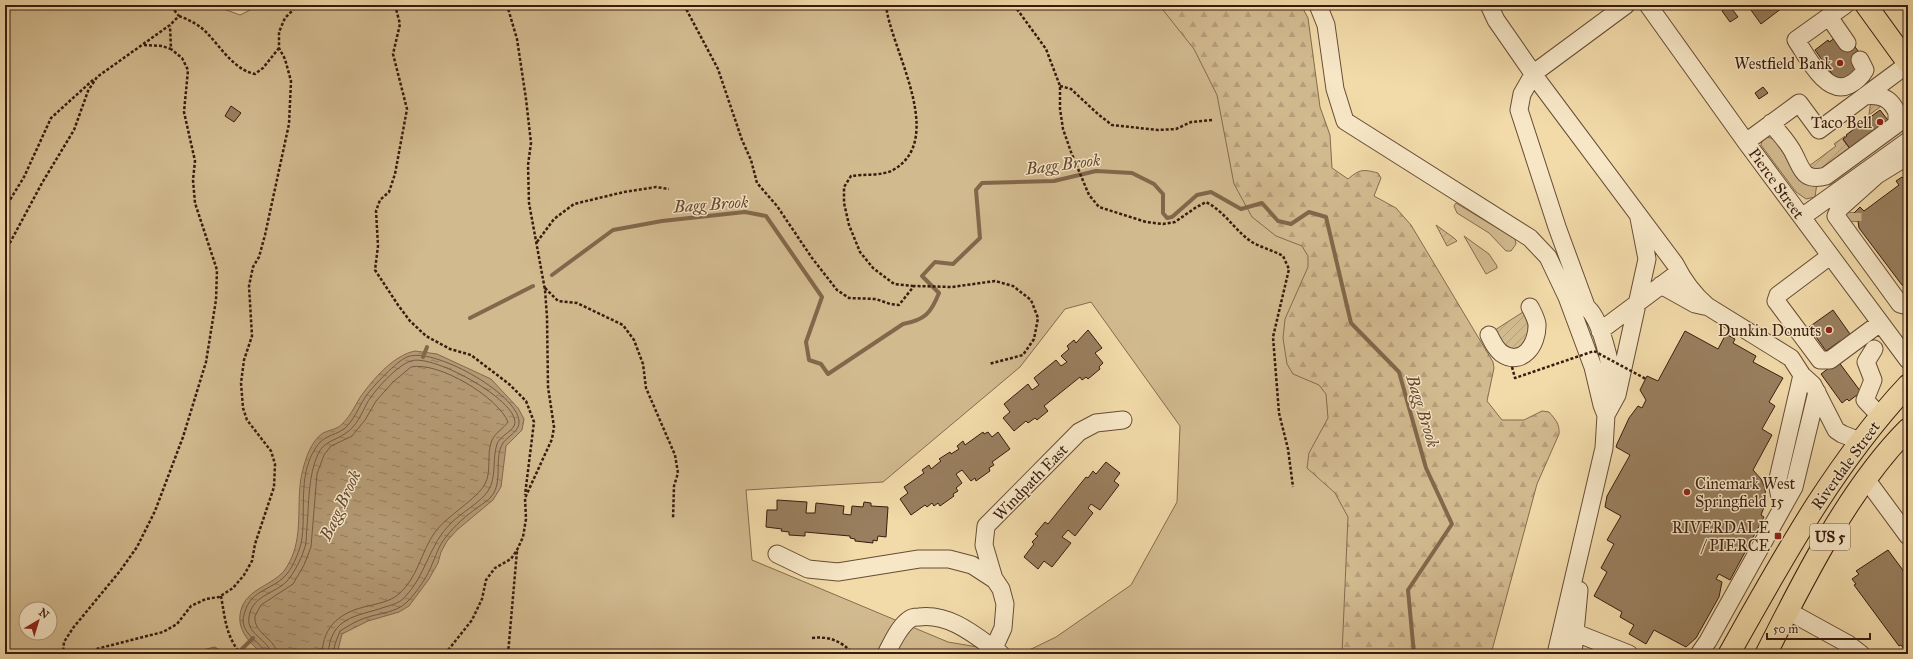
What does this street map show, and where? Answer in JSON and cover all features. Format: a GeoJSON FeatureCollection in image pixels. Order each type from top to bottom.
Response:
{"type":"FeatureCollection","features":[{"type":"Feature","properties":{"kind":"main road"},"geometry":{"type":"LineString","coordinates":[[1866,5],[1908,64]]}},
{"type":"Feature","properties":{"kind":"main road","name":"Riverdale Street"},"geometry":{"type":"LineString","coordinates":[[1729,654],[1810,513],[1860,441],[1908,385]]}},
{"type":"Feature","properties":{"kind":"main road","name":"Riverdale Street"},"geometry":{"type":"LineString","coordinates":[[1766,654],[1788,610],[1834,529],[1866,479],[1908,429]]}},
{"type":"Feature","properties":{"kind":"main road"},"geometry":{"type":"LineString","coordinates":[[1738,654],[1745,626]]}},
{"type":"Feature","properties":{"kind":"street"},"geometry":{"type":"LineString","coordinates":[[1318,5],[1326,25],[1334,89],[1345,121],[1534,242],[1548,257],[1567,297],[1593,367],[1606,416]]}},
{"type":"Feature","properties":{"kind":"street"},"geometry":{"type":"LineString","coordinates":[[1489,5],[1496,20],[1675,264],[1698,299],[1791,358],[1802,375],[1813,385],[1836,430],[1860,441]]}},
{"type":"Feature","properties":{"kind":"street"},"geometry":{"type":"LineString","coordinates":[[1556,654],[1569,630],[1586,530],[1604,448],[1606,416],[1612,384],[1610,366],[1600,331],[1591,312],[1586,306],[1557,227],[1520,110],[1522,94],[1534,73],[1626,5]]}},
{"type":"Feature","properties":{"kind":"street","name":"Pierce Street"},"geometry":{"type":"LineString","coordinates":[[1648,5],[1746,142],[1908,360]]}},
{"type":"Feature","properties":{"kind":"street"},"geometry":{"type":"LineString","coordinates":[[1845,5],[1796,40],[1822,78],[1833,86],[1842,88],[1860,78],[1865,70],[1860,60]]}},
{"type":"Feature","properties":{"kind":"street"},"geometry":{"type":"LineString","coordinates":[[1829,17],[1847,43]]}},
{"type":"Feature","properties":{"kind":"street"},"geometry":{"type":"LineString","coordinates":[[1746,142],[1799,103],[1819,130],[1908,64]]}},
{"type":"Feature","properties":{"kind":"street"},"geometry":{"type":"LineString","coordinates":[[1771,123],[1795,154],[1797,163],[1806,174],[1814,178],[1826,176],[1893,128],[1898,121],[1892,91],[1908,79]]}},
{"type":"Feature","properties":{"kind":"street"},"geometry":{"type":"LineString","coordinates":[[1865,96],[1878,94],[1895,108]]}},
{"type":"Feature","properties":{"kind":"street"},"geometry":{"type":"LineString","coordinates":[[1802,217],[1907,148]]}},
{"type":"Feature","properties":{"kind":"street"},"geometry":{"type":"LineString","coordinates":[[1907,148],[1838,209],[1836,216],[1900,304],[1908,306]]}},
{"type":"Feature","properties":{"kind":"street"},"geometry":{"type":"LineString","coordinates":[[1851,238],[1855,194]]}},
{"type":"Feature","properties":{"kind":"street"},"geometry":{"type":"LineString","coordinates":[[1606,416],[1617,395],[1647,259],[1639,215]]}},
{"type":"Feature","properties":{"kind":"street"},"geometry":{"type":"LineString","coordinates":[[1830,256],[1778,295],[1776,301],[1789,320],[1820,360],[1830,360],[1886,331]]}},
{"type":"Feature","properties":{"kind":"street"},"geometry":{"type":"LineString","coordinates":[[1600,331],[1679,272]]}},
{"type":"Feature","properties":{"kind":"street"},"geometry":{"type":"LineString","coordinates":[[1661,285],[1695,304],[1707,306]]}},
{"type":"Feature","properties":{"kind":"street"},"geometry":{"type":"LineString","coordinates":[[1567,297],[1586,306]]}},
{"type":"Feature","properties":{"kind":"street"},"geometry":{"type":"LineString","coordinates":[[1488,335],[1498,350],[1506,356],[1516,358],[1523,355],[1534,343],[1537,332],[1536,318],[1530,307]]}},
{"type":"Feature","properties":{"kind":"street"},"geometry":{"type":"LineString","coordinates":[[1880,416],[1865,400],[1874,380],[1866,362],[1874,349],[1872,342],[1886,331]]}},
{"type":"Feature","properties":{"kind":"street"},"geometry":{"type":"LineString","coordinates":[[1782,507],[1777,483],[1802,375]]}},
{"type":"Feature","properties":{"kind":"street"},"geometry":{"type":"LineString","coordinates":[[1699,654],[1708,641],[1796,482],[1817,392]]}},
{"type":"Feature","properties":{"kind":"street","name":"Windpath East"},"geometry":{"type":"LineString","coordinates":[[997,651],[1004,628],[1005,604],[1001,589],[994,579],[984,546],[986,526],[1079,432],[1096,423],[1123,420]]}},
{"type":"Feature","properties":{"kind":"street"},"geometry":{"type":"LineString","coordinates":[[1866,479],[1908,536]]}},
{"type":"Feature","properties":{"kind":"street"},"geometry":{"type":"LineString","coordinates":[[777,554],[808,569],[838,572],[912,560],[949,558],[972,565],[994,579]]}},
{"type":"Feature","properties":{"kind":"street"},"geometry":{"type":"LineString","coordinates":[[1788,610],[1843,640],[1861,654]]}},
{"type":"Feature","properties":{"kind":"street"},"geometry":{"type":"LineString","coordinates":[[886,654],[900,630],[911,618],[929,616],[945,619],[965,628],[997,651]]}},
{"type":"Feature","properties":{"kind":"street"},"geometry":{"type":"LineString","coordinates":[[1569,630],[1573,654]]}},
{"type":"Feature","properties":{"kind":"street"},"geometry":{"type":"LineString","coordinates":[[1569,630],[1629,654]]}},
{"type":"Feature","properties":{"kind":"path"},"geometry":{"type":"LineString","coordinates":[[170,5],[179,16],[192,21],[204,31],[246,73],[255,74],[263,68],[279,48]]}},
{"type":"Feature","properties":{"kind":"path"},"geometry":{"type":"LineString","coordinates":[[88,654],[96,649],[163,632],[177,624],[191,606],[206,599],[221,596],[233,588],[244,575],[252,561],[254,544],[274,487],[275,464],[271,451],[247,420],[243,408],[241,383],[244,360],[252,336],[249,286],[253,268],[259,257],[265,235],[289,124],[291,81],[285,59],[279,48],[279,32],[285,18],[298,5]]}},
{"type":"Feature","properties":{"kind":"path"},"geometry":{"type":"LineString","coordinates":[[395,5],[400,24],[393,54],[407,109],[395,174],[389,192],[380,200],[376,211],[378,246],[375,270],[398,305],[426,336],[450,349],[471,355],[498,375],[526,402],[534,422],[525,498],[524,531],[517,550],[511,559],[495,568],[486,580],[482,599],[472,620],[445,654]]}},
{"type":"Feature","properties":{"kind":"path"},"geometry":{"type":"LineString","coordinates":[[507,5],[517,39],[531,144],[528,165],[529,203],[545,288],[548,387],[554,428],[552,439],[525,498]]}},
{"type":"Feature","properties":{"kind":"path"},"geometry":{"type":"LineString","coordinates":[[684,5],[718,68],[742,140],[751,160],[757,183],[777,206],[812,258],[837,290],[849,298],[876,299],[890,304],[899,304],[914,286]]}},
{"type":"Feature","properties":{"kind":"path"},"geometry":{"type":"LineString","coordinates":[[886,5],[887,19],[910,84],[917,112],[912,150],[893,171],[851,176],[844,187],[844,203],[849,225],[860,252],[873,268],[894,284],[942,287],[995,281],[1013,286],[1031,300],[1038,318],[1034,339],[1023,355],[989,364]]}},
{"type":"Feature","properties":{"kind":"path"},"geometry":{"type":"LineString","coordinates":[[1014,5],[1046,49],[1060,86],[1060,109],[1063,129],[1088,192],[1099,207],[1146,222],[1163,224],[1175,222],[1206,202],[1225,215],[1250,241],[1283,256],[1289,269],[1273,337],[1279,413],[1288,449],[1293,487]]}},
{"type":"Feature","properties":{"kind":"path"},"geometry":{"type":"LineString","coordinates":[[5,208],[24,177],[52,118],[97,77],[170,25],[179,16]]}},
{"type":"Feature","properties":{"kind":"path"},"geometry":{"type":"LineString","coordinates":[[170,25],[171,49]]}},
{"type":"Feature","properties":{"kind":"path"},"geometry":{"type":"LineString","coordinates":[[66,654],[63,652],[64,642],[73,628],[120,571],[137,546],[155,511],[181,444],[206,362],[216,300],[217,270],[194,203],[195,161],[184,112],[188,70],[182,58],[171,49],[162,46],[143,45]]}},
{"type":"Feature","properties":{"kind":"path"},"geometry":{"type":"LineString","coordinates":[[5,252],[42,183],[74,130],[88,91],[97,77]]}},
{"type":"Feature","properties":{"kind":"path"},"geometry":{"type":"LineString","coordinates":[[1060,86],[1071,89],[1112,125],[1158,130],[1176,129],[1191,122],[1212,120]]}},
{"type":"Feature","properties":{"kind":"path"},"geometry":{"type":"LineString","coordinates":[[537,242],[554,219],[574,204],[624,192],[669,188]]}},
{"type":"Feature","properties":{"kind":"path"},"geometry":{"type":"LineString","coordinates":[[545,288],[558,300],[577,303],[622,325],[634,340],[643,364],[646,388],[675,455],[678,473],[674,486],[673,519]]}},
{"type":"Feature","properties":{"kind":"path"},"geometry":{"type":"LineString","coordinates":[[1512,367],[1515,378],[1594,351],[1646,379]]}},
{"type":"Feature","properties":{"kind":"path"},"geometry":{"type":"LineString","coordinates":[[508,654],[517,550]]}},
{"type":"Feature","properties":{"kind":"path"},"geometry":{"type":"LineString","coordinates":[[221,596],[227,632],[234,646],[242,654]]}},
{"type":"Feature","properties":{"kind":"path"},"geometry":{"type":"LineString","coordinates":[[812,638],[826,636],[844,644],[854,654]]}},
{"type":"Feature","properties":{"kind":"green space"},"geometry":{"type":"Polygon","coordinates":[[[5,5],[213,5],[240,15],[260,5],[1202,5],[1301,123],[1370,654],[1021,654],[1056,637],[1131,585],[1177,502],[1180,426],[1091,302],[1065,309],[1020,367],[883,482],[746,490],[752,560],[948,642],[1019,654],[5,654],[5,5]]]}},
{"type":"Feature","properties":{"kind":"green space"},"geometry":{"type":"Polygon","coordinates":[[[1159,5],[1301,5],[1308,18],[1320,107],[1330,135],[1332,168],[1348,179],[1356,173],[1362,171],[1378,173],[1381,178],[1374,196],[1396,208],[1411,225],[1493,362],[1494,368],[1487,401],[1502,420],[1524,420],[1542,411],[1549,412],[1557,422],[1559,434],[1537,484],[1491,654],[1342,654],[1348,517],[1335,493],[1307,468],[1309,453],[1328,418],[1326,394],[1319,385],[1293,374],[1287,364],[1283,338],[1285,319],[1308,267],[1308,256],[1302,246],[1276,236],[1252,217],[1234,184],[1217,95],[1194,49],[1159,5]]]}},
{"type":"Feature","properties":{"kind":"green space"},"geometry":{"type":"Polygon","coordinates":[[[1871,100],[1884,104],[1869,115],[1871,100]]]}},
{"type":"Feature","properties":{"kind":"green space"},"geometry":{"type":"Polygon","coordinates":[[[1845,136],[1843,140],[1850,149],[1856,150],[1815,172],[1809,166],[1836,146],[1834,144],[1845,136]]]}},
{"type":"Feature","properties":{"kind":"green space"},"geometry":{"type":"Polygon","coordinates":[[[1767,137],[1774,139],[1817,183],[1815,197],[1806,199],[1796,192],[1761,145],[1762,141],[1767,137]]]}},
{"type":"Feature","properties":{"kind":"green space"},"geometry":{"type":"Polygon","coordinates":[[[1456,203],[1515,239],[1516,244],[1511,251],[1506,251],[1489,233],[1457,213],[1454,206],[1456,203]]]}},
{"type":"Feature","properties":{"kind":"green space"},"geometry":{"type":"Polygon","coordinates":[[[1436,225],[1454,238],[1457,241],[1447,246],[1436,225]]]}},
{"type":"Feature","properties":{"kind":"green space"},"geometry":{"type":"Polygon","coordinates":[[[1464,236],[1489,254],[1497,268],[1486,274],[1464,236]]]}},
{"type":"Feature","properties":{"kind":"green space"},"geometry":{"type":"Polygon","coordinates":[[[1523,312],[1528,326],[1527,338],[1521,347],[1512,349],[1502,342],[1495,330],[1523,312]]]}},
{"type":"Feature","properties":{"kind":"water"},"geometry":{"type":"Polygon","coordinates":[[[415,351],[437,354],[491,379],[518,408],[524,419],[522,430],[506,446],[501,487],[493,500],[457,530],[447,541],[441,552],[438,563],[429,579],[409,606],[399,612],[368,621],[342,634],[337,654],[263,654],[250,642],[243,632],[240,615],[242,607],[250,595],[281,574],[291,559],[297,537],[301,480],[304,464],[310,449],[319,436],[340,426],[351,413],[374,379],[386,367],[400,357],[415,351]]]}},
{"type":"Feature","properties":{"kind":"water"},"geometry":{"type":"Polygon","coordinates":[[[215,647],[226,654],[199,654],[206,649],[215,647]]]}},
{"type":"Feature","properties":{"kind":"building"},"geometry":{"type":"Polygon","coordinates":[[[1729,5],[1738,17],[1730,22],[1722,11],[1729,5]]]}},
{"type":"Feature","properties":{"kind":"building"},"geometry":{"type":"Polygon","coordinates":[[[1786,5],[1761,24],[1748,6],[1786,5]]]}},
{"type":"Feature","properties":{"kind":"building"},"geometry":{"type":"Polygon","coordinates":[[[1835,38],[1850,40],[1861,55],[1859,71],[1840,85],[1815,50],[1828,40],[1829,42],[1835,38]]]}},
{"type":"Feature","properties":{"kind":"building"},"geometry":{"type":"Polygon","coordinates":[[[1763,87],[1768,93],[1759,99],[1755,93],[1763,87]]]}},
{"type":"Feature","properties":{"kind":"building"},"geometry":{"type":"Polygon","coordinates":[[[231,106],[241,113],[234,122],[225,116],[231,106]]]}},
{"type":"Feature","properties":{"kind":"building"},"geometry":{"type":"Polygon","coordinates":[[[1880,110],[1891,124],[1851,150],[1843,139],[1847,136],[1846,135],[1880,110]]]}},
{"type":"Feature","properties":{"kind":"building"},"geometry":{"type":"Polygon","coordinates":[[[1902,177],[1908,183],[1908,288],[1902,285],[1859,228],[1858,221],[1846,221],[1846,213],[1854,213],[1860,207],[1864,211],[1899,185],[1896,181],[1902,177]]]}},
{"type":"Feature","properties":{"kind":"building","name":"Dunkin Donuts"},"geometry":{"type":"Polygon","coordinates":[[[1833,310],[1850,334],[1841,342],[1840,341],[1826,351],[1809,327],[1833,310]]]}},
{"type":"Feature","properties":{"kind":"building"},"geometry":{"type":"Polygon","coordinates":[[[1088,330],[1102,348],[1095,353],[1103,363],[1099,367],[1100,369],[1088,379],[1086,377],[1082,380],[1080,377],[1044,406],[1048,411],[1037,420],[1035,418],[1028,423],[1026,421],[1014,431],[1003,418],[1010,412],[1004,404],[1028,384],[1032,390],[1039,385],[1034,378],[1056,360],[1061,366],[1067,362],[1061,356],[1069,349],[1067,346],[1074,340],[1076,343],[1088,330]]]}},
{"type":"Feature","properties":{"kind":"building","name":"Cinemark West Springfield 15"},"geometry":{"type":"Polygon","coordinates":[[[1685,331],[1718,349],[1726,334],[1735,339],[1733,343],[1756,356],[1753,362],[1783,378],[1769,402],[1775,406],[1762,429],[1772,435],[1753,470],[1761,479],[1765,488],[1766,502],[1761,515],[1764,517],[1730,580],[1719,574],[1716,579],[1722,582],[1719,597],[1696,638],[1686,647],[1654,630],[1646,644],[1629,634],[1634,625],[1620,617],[1622,612],[1594,596],[1607,572],[1601,568],[1614,544],[1607,540],[1621,516],[1605,507],[1607,496],[1630,455],[1616,447],[1617,444],[1629,418],[1638,406],[1642,408],[1646,400],[1640,390],[1647,376],[1658,381],[1685,331]]]}},
{"type":"Feature","properties":{"kind":"building"},"geometry":{"type":"Polygon","coordinates":[[[1838,361],[1861,392],[1849,401],[1847,399],[1842,403],[1821,374],[1838,361]]]}},
{"type":"Feature","properties":{"kind":"building"},"geometry":{"type":"Polygon","coordinates":[[[983,432],[984,434],[988,432],[992,437],[998,432],[1010,449],[992,462],[994,465],[989,468],[990,471],[976,481],[975,478],[971,481],[962,470],[956,474],[962,483],[956,488],[958,491],[953,494],[954,496],[940,506],[938,503],[934,506],[932,503],[927,507],[925,505],[911,515],[900,499],[908,493],[904,487],[924,473],[922,470],[929,465],[931,469],[941,461],[939,459],[950,452],[951,454],[959,449],[957,446],[963,441],[965,445],[983,432]]]}},
{"type":"Feature","properties":{"kind":"building"},"geometry":{"type":"Polygon","coordinates":[[[1106,462],[1120,473],[1114,481],[1119,485],[1100,510],[1091,504],[1088,508],[1093,513],[1075,536],[1068,530],[1062,537],[1071,543],[1052,567],[1044,561],[1038,569],[1024,557],[1034,544],[1032,542],[1038,536],[1035,534],[1045,522],[1048,524],[1086,477],[1088,478],[1093,471],[1096,474],[1106,462]]]}},
{"type":"Feature","properties":{"kind":"building"},"geometry":{"type":"Polygon","coordinates":[[[777,500],[807,502],[806,513],[815,513],[816,503],[844,506],[843,514],[851,515],[852,506],[863,507],[864,502],[871,503],[871,506],[888,507],[886,537],[878,536],[877,541],[873,540],[873,543],[855,541],[855,539],[850,538],[850,536],[805,532],[805,536],[789,535],[789,532],[781,531],[782,529],[766,527],[767,510],[777,510],[777,500]]]}},
{"type":"Feature","properties":{"kind":"building"},"geometry":{"type":"Polygon","coordinates":[[[1888,550],[1908,577],[1908,654],[1901,645],[1899,646],[1854,585],[1856,584],[1852,579],[1859,574],[1856,571],[1888,550]]]}},
{"type":"Feature","properties":{"kind":"waterway","name":"Bagg Brook"},"geometry":{"type":"LineString","coordinates":[[552,275],[613,230],[662,221],[745,212],[766,216],[822,297],[806,342],[809,360],[821,364],[828,374],[903,324],[922,318],[930,311],[939,293],[922,276],[935,262],[953,264],[980,238],[976,190],[982,183],[1054,181],[1096,171],[1132,173],[1154,184],[1163,194],[1163,213],[1167,218],[1172,217],[1197,195],[1211,192],[1241,209],[1262,203],[1278,221],[1291,224],[1309,212],[1326,217],[1351,323],[1399,372],[1426,468],[1452,524],[1408,590],[1414,654]]}},
{"type":"Feature","properties":{"kind":"waterway","name":"Bagg Brook"},"geometry":{"type":"LineString","coordinates":[[470,318],[533,286]]}},
{"type":"Feature","properties":{"kind":"waterway","name":"Bagg Brook"},"geometry":{"type":"LineString","coordinates":[[423,357],[427,347]]}},
{"type":"Feature","properties":{"kind":"waterway","name":"Bagg Brook"},"geometry":{"type":"LineString","coordinates":[[242,649],[253,638]]}},
{"type":"Feature","properties":{"kind":"tunnel"},"geometry":{"type":"LineString","coordinates":[[1853,213],[1853,221]]}},
{"type":"Feature","properties":{"kind":"place","name":"Westfield Bank"},"geometry":{"type":"Point","coordinates":[1840,63]}},
{"type":"Feature","properties":{"kind":"place","name":"Taco Bell"},"geometry":{"type":"Point","coordinates":[1880,122]}},
{"type":"Feature","properties":{"kind":"place","name":"Dunkin Donuts"},"geometry":{"type":"Point","coordinates":[1829,330]}},
{"type":"Feature","properties":{"kind":"place","name":"Cinemark West Springfield 15"},"geometry":{"type":"Point","coordinates":[1687,492]}},
{"type":"Feature","properties":{"kind":"place","name":"RIVERDALE / PIERCE"},"geometry":{"type":"Point","coordinates":[1778,536]}}]}
